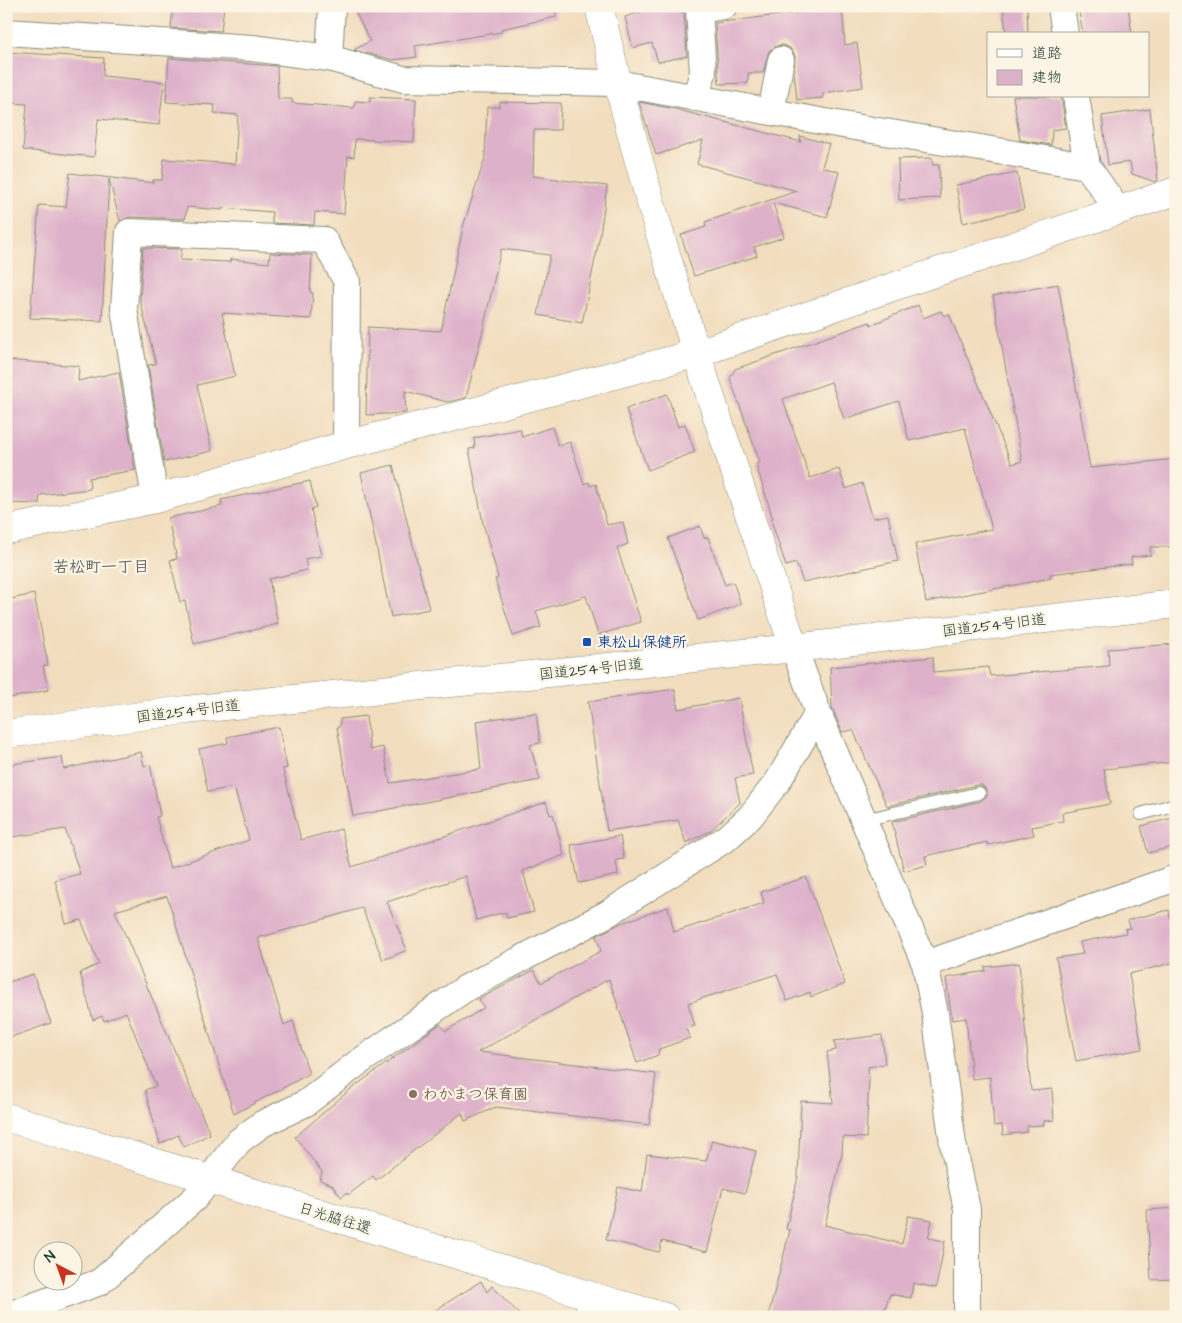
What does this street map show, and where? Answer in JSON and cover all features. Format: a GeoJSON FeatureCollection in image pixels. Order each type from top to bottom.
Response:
{"type":"FeatureCollection","features":[{"type":"Feature","properties":{"kind":"street"},"geometry":{"type":"LineString","coordinates":[[329,58],[332,6]]}},
{"type":"Feature","properties":{"kind":"street"},"geometry":{"type":"LineString","coordinates":[[599,6],[617,83],[695,354],[794,648],[818,713],[925,964],[935,1013],[953,1144],[967,1209],[967,1317]]}},
{"type":"Feature","properties":{"kind":"street"},"geometry":{"type":"LineString","coordinates":[[695,98],[704,73],[699,10],[724,6]]}},
{"type":"Feature","properties":{"kind":"street"},"geometry":{"type":"LineString","coordinates":[[1061,6],[1065,32]]}},
{"type":"Feature","properties":{"kind":"street"},"geometry":{"type":"LineString","coordinates":[[6,32],[252,48],[329,58],[403,79],[617,83],[771,112],[1087,166]]}},
{"type":"Feature","properties":{"kind":"street"},"geometry":{"type":"LineString","coordinates":[[771,112],[781,60]]}},
{"type":"Feature","properties":{"kind":"street"},"geometry":{"type":"LineString","coordinates":[[1076,98],[1087,166],[1118,210]]}},
{"type":"Feature","properties":{"kind":"street"},"geometry":{"type":"LineString","coordinates":[[6,530],[155,499],[346,445],[695,354],[1176,191]]}},
{"type":"Feature","properties":{"kind":"street"},"geometry":{"type":"LineString","coordinates":[[155,499],[124,309],[129,232],[324,240],[347,282],[346,445]]}},
{"type":"Feature","properties":{"kind":"street","name":"国道254号旧道"},"geometry":{"type":"LineString","coordinates":[[6,734],[186,710],[794,648],[1176,604]]}},
{"type":"Feature","properties":{"kind":"street"},"geometry":{"type":"LineString","coordinates":[[6,1316],[100,1282],[195,1198],[239,1141],[262,1124],[306,1103],[355,1065],[466,988],[607,914],[727,838],[750,818],[778,781],[818,713]]}},
{"type":"Feature","properties":{"kind":"street"},"geometry":{"type":"LineString","coordinates":[[925,964],[1176,878]]}},
{"type":"Feature","properties":{"kind":"street","name":"日光脇往還"},"geometry":{"type":"LineString","coordinates":[[6,1117],[210,1179],[591,1308],[665,1317]]}},
{"type":"Feature","properties":{"kind":"lane"},"geometry":{"type":"LineString","coordinates":[[864,820],[979,793]]}},
{"type":"Feature","properties":{"kind":"lane"},"geometry":{"type":"LineString","coordinates":[[1141,814],[1176,804]]}},
{"type":"Feature","properties":{"kind":"building"},"geometry":{"type":"Polygon","coordinates":[[[173,6],[224,6],[221,31],[171,28],[173,6]]]}},
{"type":"Feature","properties":{"kind":"building"},"geometry":{"type":"Polygon","coordinates":[[[352,6],[555,6],[556,17],[501,29],[502,32],[415,46],[417,57],[393,60],[354,50],[370,41],[352,6]]]}},
{"type":"Feature","properties":{"kind":"building"},"geometry":{"type":"Polygon","coordinates":[[[659,6],[666,6],[684,13],[687,56],[658,62],[652,43],[633,48],[625,17],[659,6]]]}},
{"type":"Feature","properties":{"kind":"building"},"geometry":{"type":"Polygon","coordinates":[[[1003,6],[1027,6],[1028,32],[1006,32],[1003,6]]]}},
{"type":"Feature","properties":{"kind":"building"},"geometry":{"type":"Polygon","coordinates":[[[1078,6],[1128,6],[1132,32],[1083,32],[1078,6]]]}},
{"type":"Feature","properties":{"kind":"building"},"geometry":{"type":"Polygon","coordinates":[[[842,7],[845,45],[857,43],[863,87],[823,93],[823,98],[797,100],[794,72],[795,56],[790,48],[783,45],[776,46],[769,51],[763,73],[748,73],[748,83],[719,84],[715,23],[842,7]]]}},
{"type":"Feature","properties":{"kind":"building"},"geometry":{"type":"Polygon","coordinates":[[[6,52],[104,58],[103,76],[164,82],[159,125],[98,119],[94,157],[23,150],[27,104],[6,103],[6,52]]]}},
{"type":"Feature","properties":{"kind":"building"},"geometry":{"type":"Polygon","coordinates":[[[169,58],[277,66],[278,99],[292,99],[292,103],[354,108],[355,101],[370,102],[370,97],[416,99],[414,142],[355,139],[354,157],[348,156],[344,214],[315,212],[314,225],[272,223],[272,212],[187,207],[185,219],[130,217],[120,221],[109,179],[102,321],[30,318],[39,205],[66,207],[70,173],[153,183],[153,180],[162,180],[164,159],[235,164],[238,115],[214,113],[215,105],[166,102],[169,58]]]}},
{"type":"Feature","properties":{"kind":"building"},"geometry":{"type":"Polygon","coordinates":[[[1013,98],[1061,98],[1066,128],[1052,130],[1051,145],[1020,140],[1013,98]]]}},
{"type":"Feature","properties":{"kind":"building"},"geometry":{"type":"Polygon","coordinates":[[[500,102],[561,103],[560,130],[534,130],[533,176],[607,186],[600,235],[582,323],[538,315],[550,255],[501,249],[466,398],[447,402],[405,391],[406,413],[366,415],[368,327],[441,331],[463,227],[485,158],[487,107],[499,107],[500,102]]]}},
{"type":"Feature","properties":{"kind":"building"},"geometry":{"type":"Polygon","coordinates":[[[639,102],[675,109],[801,142],[800,136],[829,144],[822,167],[839,172],[827,217],[773,203],[784,237],[754,247],[757,256],[694,276],[681,235],[706,227],[705,222],[797,191],[697,164],[703,140],[656,155],[639,102]]]}},
{"type":"Feature","properties":{"kind":"building"},"geometry":{"type":"Polygon","coordinates":[[[1150,109],[1158,180],[1155,182],[1132,174],[1130,162],[1108,165],[1102,116],[1150,109]]]}},
{"type":"Feature","properties":{"kind":"building"},"geometry":{"type":"Polygon","coordinates":[[[932,158],[933,165],[939,165],[940,198],[899,200],[898,159],[932,158]]]}},
{"type":"Feature","properties":{"kind":"building"},"geometry":{"type":"Polygon","coordinates":[[[1017,173],[1024,209],[963,223],[956,185],[1017,173]]]}},
{"type":"Feature","properties":{"kind":"building"},"geometry":{"type":"Polygon","coordinates":[[[143,248],[182,249],[180,260],[230,262],[230,259],[269,263],[270,253],[312,255],[310,292],[313,293],[311,319],[222,313],[235,376],[197,385],[212,451],[164,462],[148,365],[156,364],[140,300],[143,248]]]}},
{"type":"Feature","properties":{"kind":"building"},"geometry":{"type":"Polygon","coordinates":[[[1058,284],[1090,468],[1176,459],[1176,547],[1150,547],[1151,555],[1131,557],[1132,564],[1050,574],[1051,578],[926,602],[915,544],[992,529],[965,428],[909,441],[899,401],[844,419],[831,382],[783,399],[810,478],[839,469],[846,489],[862,483],[873,518],[888,515],[898,561],[803,582],[796,563],[786,566],[771,520],[773,519],[756,464],[760,463],[730,378],[735,369],[870,322],[871,325],[918,305],[923,318],[941,311],[944,316],[949,314],[1012,464],[1022,461],[993,296],[1058,284]]]}},
{"type":"Feature","properties":{"kind":"building"},"geometry":{"type":"Polygon","coordinates":[[[6,360],[79,366],[78,381],[119,372],[135,470],[89,478],[90,489],[40,495],[39,504],[6,503],[6,360]]]}},
{"type":"Feature","properties":{"kind":"building"},"geometry":{"type":"Polygon","coordinates":[[[667,394],[678,427],[685,424],[695,452],[648,470],[626,409],[667,394]]]}},
{"type":"Feature","properties":{"kind":"building"},"geometry":{"type":"Polygon","coordinates":[[[552,427],[558,446],[570,442],[584,484],[589,482],[590,486],[596,484],[607,525],[623,522],[628,544],[617,548],[641,622],[598,635],[586,596],[536,611],[541,627],[513,636],[495,579],[498,578],[483,523],[469,449],[475,448],[474,438],[520,429],[522,437],[552,427]]]}},
{"type":"Feature","properties":{"kind":"building"},"geometry":{"type":"Polygon","coordinates":[[[393,465],[429,609],[391,617],[361,473],[393,465]]]}},
{"type":"Feature","properties":{"kind":"building"},"geometry":{"type":"Polygon","coordinates":[[[310,481],[316,507],[311,509],[321,556],[305,559],[307,570],[269,579],[278,624],[194,644],[185,601],[180,602],[170,560],[177,559],[168,518],[222,506],[221,500],[310,481]]]}},
{"type":"Feature","properties":{"kind":"building"},"geometry":{"type":"Polygon","coordinates":[[[700,526],[704,538],[708,537],[725,585],[733,582],[741,604],[698,620],[668,538],[700,526]]]}},
{"type":"Feature","properties":{"kind":"building"},"geometry":{"type":"Polygon","coordinates":[[[34,594],[48,665],[43,666],[48,690],[6,699],[6,600],[34,594]]]}},
{"type":"Feature","properties":{"kind":"building"},"geometry":{"type":"Polygon","coordinates":[[[1176,644],[1176,762],[1104,769],[1110,804],[1062,813],[1063,821],[1032,827],[1034,835],[988,845],[987,842],[925,856],[927,865],[904,871],[892,822],[981,801],[987,796],[987,791],[982,785],[977,785],[887,806],[853,730],[842,732],[832,707],[830,667],[933,657],[934,672],[988,667],[990,676],[1109,666],[1108,649],[1176,644]]]}},
{"type":"Feature","properties":{"kind":"building"},"geometry":{"type":"Polygon","coordinates":[[[675,689],[678,709],[739,698],[753,775],[735,778],[740,803],[710,831],[686,843],[678,820],[607,831],[588,702],[675,689]]]}},
{"type":"Feature","properties":{"kind":"building"},"geometry":{"type":"Polygon","coordinates":[[[536,713],[540,743],[530,745],[540,780],[353,816],[337,727],[340,726],[340,719],[366,716],[370,750],[383,747],[390,783],[481,769],[476,721],[536,713]]]}},
{"type":"Feature","properties":{"kind":"building"},"geometry":{"type":"Polygon","coordinates":[[[279,727],[287,768],[283,769],[301,840],[341,829],[352,867],[546,802],[550,815],[553,814],[564,855],[523,871],[534,912],[507,918],[506,912],[476,920],[466,876],[387,902],[407,950],[383,960],[362,908],[258,938],[284,1025],[293,1021],[309,1074],[234,1114],[167,896],[115,911],[210,1134],[184,1147],[178,1135],[160,1144],[145,1090],[156,1086],[126,1012],[104,1021],[102,1016],[93,1020],[80,973],[99,964],[81,920],[66,924],[55,880],[80,874],[65,829],[6,838],[6,765],[62,757],[64,769],[141,752],[144,766],[150,764],[160,816],[156,817],[170,868],[249,840],[234,787],[208,792],[199,749],[228,743],[227,737],[279,727]]]}},
{"type":"Feature","properties":{"kind":"building"},"geometry":{"type":"Polygon","coordinates":[[[1176,817],[1176,846],[1148,853],[1141,826],[1176,817]]]}},
{"type":"Feature","properties":{"kind":"building"},"geometry":{"type":"Polygon","coordinates":[[[620,836],[624,859],[616,860],[618,875],[579,883],[571,845],[620,836]]]}},
{"type":"Feature","properties":{"kind":"building"},"geometry":{"type":"Polygon","coordinates":[[[806,877],[845,984],[811,997],[810,992],[787,1001],[777,974],[688,1003],[695,1026],[686,1029],[690,1038],[659,1049],[658,1055],[637,1063],[609,979],[478,1052],[656,1074],[649,1125],[496,1107],[465,1121],[462,1113],[376,1180],[373,1176],[348,1195],[347,1193],[341,1197],[332,1185],[320,1180],[322,1172],[295,1137],[351,1089],[440,1024],[446,1031],[484,1008],[479,999],[534,970],[541,983],[601,951],[596,936],[621,923],[668,907],[674,932],[764,903],[761,892],[806,877]]]}},
{"type":"Feature","properties":{"kind":"building"},"geometry":{"type":"Polygon","coordinates":[[[1169,910],[1170,918],[1176,916],[1176,962],[1129,974],[1142,1049],[1076,1061],[1056,958],[1083,954],[1080,942],[1126,933],[1125,929],[1130,928],[1128,920],[1169,910]]]}},
{"type":"Feature","properties":{"kind":"building"},"geometry":{"type":"Polygon","coordinates":[[[1019,963],[1031,1091],[1052,1089],[1054,1120],[1044,1121],[1044,1125],[1027,1126],[1027,1132],[1003,1135],[1002,1125],[994,1126],[990,1077],[972,1079],[966,1018],[952,1020],[946,978],[986,971],[985,967],[1019,963]]]}},
{"type":"Feature","properties":{"kind":"building"},"geometry":{"type":"Polygon","coordinates":[[[33,974],[51,1023],[6,1039],[6,983],[33,974]]]}},
{"type":"Feature","properties":{"kind":"building"},"geometry":{"type":"Polygon","coordinates":[[[882,1035],[885,1064],[868,1067],[866,1138],[843,1137],[842,1154],[825,1225],[902,1244],[908,1216],[932,1220],[928,1238],[945,1241],[936,1288],[913,1283],[911,1298],[890,1294],[882,1317],[768,1317],[790,1230],[786,1229],[798,1177],[801,1101],[833,1103],[827,1052],[836,1050],[834,1041],[882,1035]]]}},
{"type":"Feature","properties":{"kind":"building"},"geometry":{"type":"Polygon","coordinates":[[[712,1140],[756,1151],[745,1193],[723,1188],[707,1252],[662,1241],[659,1252],[606,1240],[618,1187],[642,1192],[647,1154],[706,1161],[712,1140]]]}},
{"type":"Feature","properties":{"kind":"building"},"geometry":{"type":"Polygon","coordinates":[[[1176,1208],[1176,1279],[1151,1280],[1147,1210],[1176,1208]]]}},
{"type":"Feature","properties":{"kind":"building"},"geometry":{"type":"Polygon","coordinates":[[[481,1281],[487,1292],[492,1286],[522,1317],[425,1317],[481,1281]]]}},
{"type":"Feature","properties":{"kind":"place","name":"東松山保健所"},"geometry":{"type":"Point","coordinates":[587,642]}},
{"type":"Feature","properties":{"kind":"place","name":"わかまつ保育園"},"geometry":{"type":"Point","coordinates":[413,1094]}},
{"type":"Feature","properties":{"kind":"district","name":"若松町一丁目"},"geometry":{"type":"Point","coordinates":[101,566]}}]}
